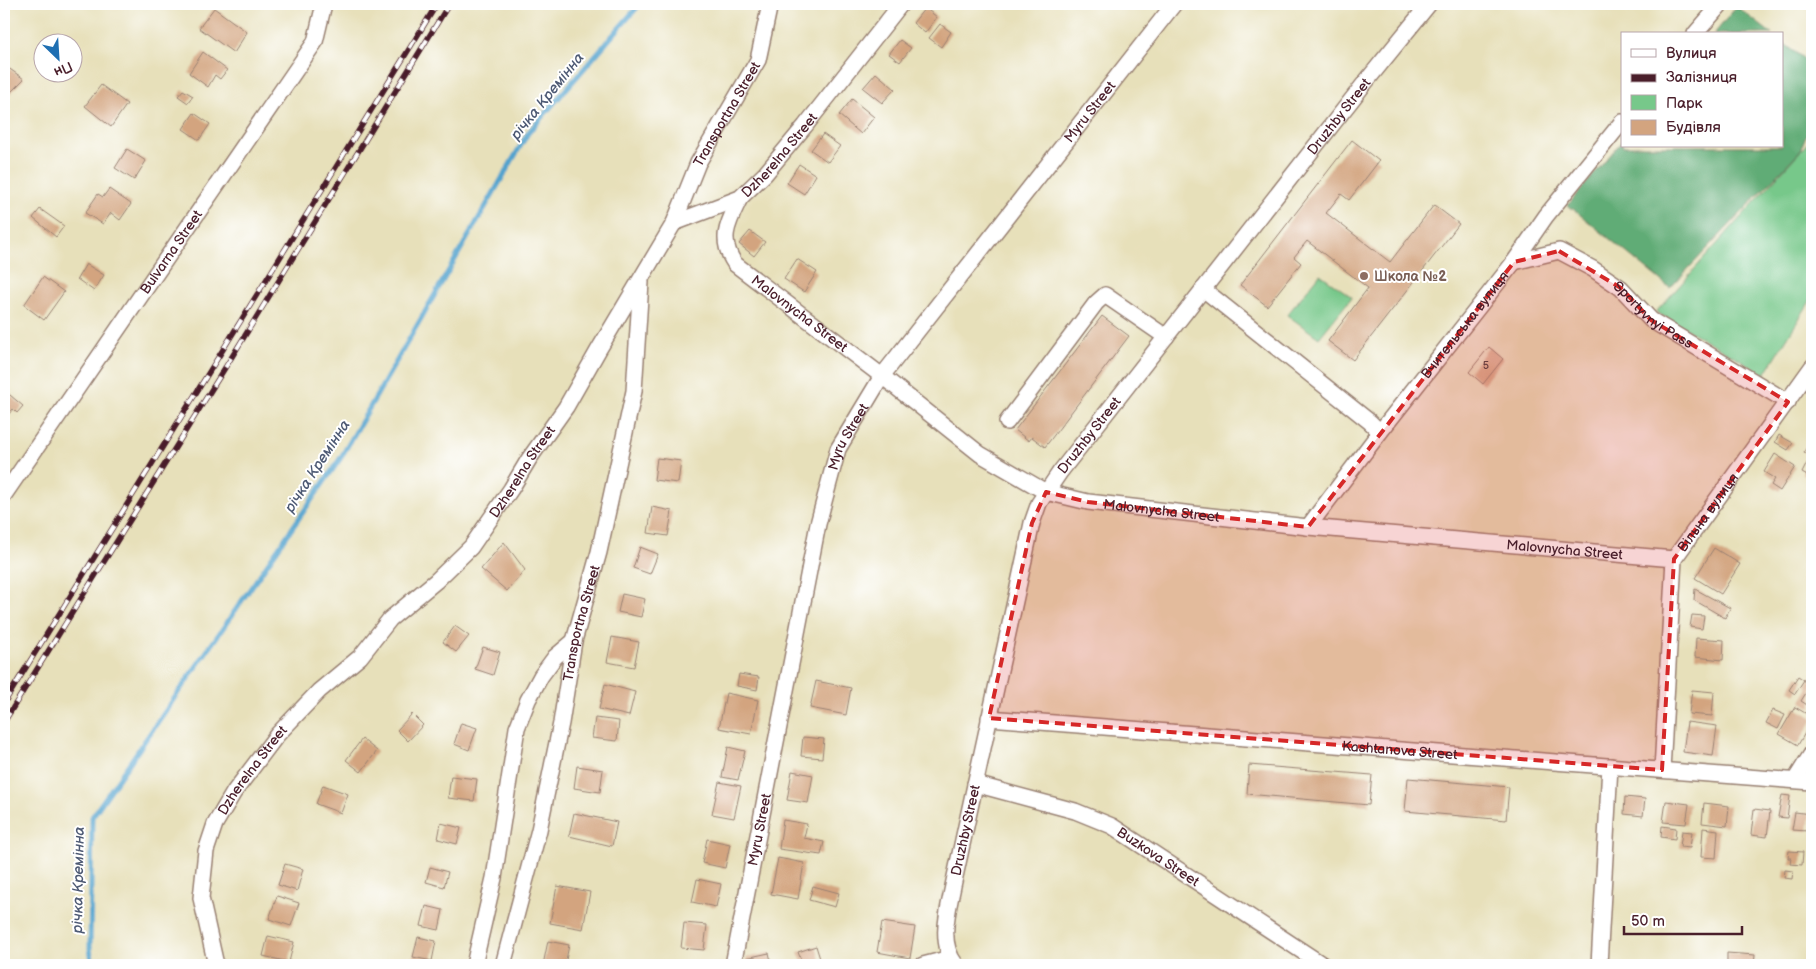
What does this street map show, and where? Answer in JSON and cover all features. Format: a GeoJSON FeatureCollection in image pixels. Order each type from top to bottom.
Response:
{"type":"FeatureCollection","features":[{"type":"Feature","properties":{"kind":"street","name":"Bulvarna Street"},"geometry":{"type":"LineString","coordinates":[[4,495],[315,42],[324,4]]}},
{"type":"Feature","properties":{"kind":"street","name":"Transportna Street"},"geometry":{"type":"LineString","coordinates":[[674,223],[698,163],[758,60],[770,4]]}},
{"type":"Feature","properties":{"kind":"street","name":"Dzherelna Street"},"geometry":{"type":"LineString","coordinates":[[216,965],[201,898],[206,851],[215,824],[224,808],[277,735],[319,691],[360,657],[390,619],[436,581],[471,547],[566,407],[674,223],[740,198],[765,174],[901,4]]}},
{"type":"Feature","properties":{"kind":"street","name":"Myru Street"},"geometry":{"type":"LineString","coordinates":[[733,965],[818,524],[838,449],[882,376],[1174,4]]}},
{"type":"Feature","properties":{"kind":"street","name":"Druzhby Street"},"geometry":{"type":"LineString","coordinates":[[953,962],[945,928],[1032,523],[1039,503],[1060,472],[1166,336],[1429,4]]}},
{"type":"Feature","properties":{"kind":"street"},"geometry":{"type":"LineString","coordinates":[[1697,32],[1720,4]]}},
{"type":"Feature","properties":{"kind":"street","name":"Вчительська вулиця"},"geometry":{"type":"LineString","coordinates":[[1308,527],[1514,262],[1546,216],[1621,123]]}},
{"type":"Feature","properties":{"kind":"street","name":"Malovnycha Street"},"geometry":{"type":"LineString","coordinates":[[740,198],[726,225],[728,253],[735,264],[882,376],[980,454],[1046,492],[1088,502],[1308,527],[1674,559]]}},
{"type":"Feature","properties":{"kind":"street","name":"Sportyvnyi Pass"},"geometry":{"type":"LineString","coordinates":[[1514,262],[1559,251],[1593,269],[1621,288],[1651,320],[1788,402]]}},
{"type":"Feature","properties":{"kind":"street","name":"Transportna Street"},"geometry":{"type":"LineString","coordinates":[[503,965],[539,830],[561,723],[574,641],[599,552],[634,392],[641,277]]}},
{"type":"Feature","properties":{"kind":"street"},"geometry":{"type":"LineString","coordinates":[[1203,289],[1380,432]]}},
{"type":"Feature","properties":{"kind":"street"},"geometry":{"type":"LineString","coordinates":[[1007,422],[1096,303],[1105,295],[1166,336]]}},
{"type":"Feature","properties":{"kind":"street","name":"Вільна вулиця"},"geometry":{"type":"LineString","coordinates":[[1662,770],[1674,559],[1812,366]]}},
{"type":"Feature","properties":{"kind":"street"},"geometry":{"type":"LineString","coordinates":[[474,965],[494,878],[517,728],[528,700],[541,676],[555,657],[574,641]]}},
{"type":"Feature","properties":{"kind":"street","name":"Kashtanova Street"},"geometry":{"type":"LineString","coordinates":[[989,718],[1812,782]]}},
{"type":"Feature","properties":{"kind":"street"},"geometry":{"type":"LineString","coordinates":[[1795,780],[1812,753]]}},
{"type":"Feature","properties":{"kind":"street"},"geometry":{"type":"LineString","coordinates":[[1599,965],[1610,766]]}},
{"type":"Feature","properties":{"kind":"street","name":"Buzkova Street"},"geometry":{"type":"LineString","coordinates":[[975,784],[1075,811],[1112,826],[1323,965]]}},
{"type":"Feature","properties":{"kind":"street"},"geometry":{"type":"LineString","coordinates":[[923,965],[953,962]]}},
{"type":"Feature","properties":{"kind":"highlighted area"},"geometry":{"type":"Polygon","coordinates":[[[1559,251],[1621,288],[1651,320],[1788,402],[1674,559],[1662,770],[989,718],[1032,523],[1046,492],[1088,502],[1308,527],[1514,262],[1559,251]]]}},
{"type":"Feature","properties":{"kind":"green space"},"geometry":{"type":"Polygon","coordinates":[[[1737,6],[1769,32],[1716,32],[1737,6]]]}},
{"type":"Feature","properties":{"kind":"green space"},"geometry":{"type":"Polygon","coordinates":[[[1784,44],[1803,58],[1812,73],[1812,120],[1800,151],[1670,288],[1568,205],[1621,142],[1621,148],[1784,148],[1784,44]]]}},
{"type":"Feature","properties":{"kind":"green space"},"geometry":{"type":"Polygon","coordinates":[[[1812,138],[1812,298],[1765,374],[1656,312],[1812,138]]]}},
{"type":"Feature","properties":{"kind":"green space"},"geometry":{"type":"Polygon","coordinates":[[[1320,274],[1352,297],[1319,338],[1287,315],[1320,274]]]}},
{"type":"Feature","properties":{"kind":"building"},"geometry":{"type":"Polygon","coordinates":[[[214,8],[247,32],[234,53],[199,28],[214,8]]]}},
{"type":"Feature","properties":{"kind":"building"},"geometry":{"type":"Polygon","coordinates":[[[925,8],[937,17],[925,33],[913,23],[925,8]]]}},
{"type":"Feature","properties":{"kind":"building"},"geometry":{"type":"Polygon","coordinates":[[[940,24],[951,32],[941,47],[929,38],[940,24]]]}},
{"type":"Feature","properties":{"kind":"building"},"geometry":{"type":"Polygon","coordinates":[[[900,40],[911,48],[900,62],[889,54],[900,40]]]}},
{"type":"Feature","properties":{"kind":"building"},"geometry":{"type":"Polygon","coordinates":[[[203,52],[227,70],[220,79],[215,75],[208,87],[189,73],[203,52]]]}},
{"type":"Feature","properties":{"kind":"building"},"geometry":{"type":"Polygon","coordinates":[[[4,65],[24,79],[8,95],[4,91],[4,65]]]}},
{"type":"Feature","properties":{"kind":"building"},"geometry":{"type":"Polygon","coordinates":[[[876,73],[895,89],[882,103],[863,88],[876,73]]]}},
{"type":"Feature","properties":{"kind":"building"},"geometry":{"type":"Polygon","coordinates":[[[101,85],[127,104],[111,127],[85,106],[101,85]]]}},
{"type":"Feature","properties":{"kind":"building"},"geometry":{"type":"Polygon","coordinates":[[[183,90],[193,96],[188,103],[178,96],[183,90]]]}},
{"type":"Feature","properties":{"kind":"building"},"geometry":{"type":"Polygon","coordinates":[[[852,99],[874,117],[861,134],[839,115],[852,99]]]}},
{"type":"Feature","properties":{"kind":"building"},"geometry":{"type":"Polygon","coordinates":[[[194,113],[210,124],[199,140],[183,129],[194,113]]]}},
{"type":"Feature","properties":{"kind":"building"},"geometry":{"type":"Polygon","coordinates":[[[823,134],[840,146],[828,162],[811,150],[823,134]]]}},
{"type":"Feature","properties":{"kind":"building"},"geometry":{"type":"Polygon","coordinates":[[[1352,140],[1379,161],[1349,200],[1341,194],[1326,213],[1390,262],[1434,205],[1459,224],[1353,360],[1328,341],[1368,288],[1307,241],[1294,257],[1301,263],[1267,306],[1240,285],[1352,140]]]}},
{"type":"Feature","properties":{"kind":"building"},"geometry":{"type":"Polygon","coordinates":[[[127,149],[146,161],[134,180],[115,168],[127,149]]]}},
{"type":"Feature","properties":{"kind":"building"},"geometry":{"type":"Polygon","coordinates":[[[799,164],[816,175],[804,194],[787,183],[799,164]]]}},
{"type":"Feature","properties":{"kind":"building"},"geometry":{"type":"Polygon","coordinates":[[[109,189],[131,204],[120,220],[111,213],[103,224],[85,213],[98,194],[103,197],[109,189]]]}},
{"type":"Feature","properties":{"kind":"building"},"geometry":{"type":"Polygon","coordinates":[[[40,209],[64,226],[56,237],[33,218],[40,209]]]}},
{"type":"Feature","properties":{"kind":"building"},"geometry":{"type":"Polygon","coordinates":[[[750,231],[765,242],[754,256],[739,244],[750,231]]]}},
{"type":"Feature","properties":{"kind":"building"},"geometry":{"type":"Polygon","coordinates":[[[797,259],[817,272],[804,292],[784,279],[797,259]]]}},
{"type":"Feature","properties":{"kind":"building"},"geometry":{"type":"Polygon","coordinates":[[[86,264],[104,275],[94,291],[77,279],[86,264]]]}},
{"type":"Feature","properties":{"kind":"building"},"geometry":{"type":"Polygon","coordinates":[[[43,277],[64,292],[44,320],[24,305],[43,277]]]}},
{"type":"Feature","properties":{"kind":"building"},"geometry":{"type":"Polygon","coordinates":[[[1102,316],[1129,336],[1045,447],[1032,437],[1029,441],[1015,430],[1102,316]]]}},
{"type":"Feature","properties":{"kind":"building"},"geometry":{"type":"Polygon","coordinates":[[[1489,347],[1503,359],[1483,384],[1469,372],[1489,347]]]}},
{"type":"Feature","properties":{"kind":"building"},"geometry":{"type":"Polygon","coordinates":[[[4,390],[23,406],[17,413],[13,409],[7,416],[4,413],[4,390]]]}},
{"type":"Feature","properties":{"kind":"building"},"geometry":{"type":"Polygon","coordinates":[[[1779,435],[1793,443],[1788,450],[1775,442],[1779,435]]]}},
{"type":"Feature","properties":{"kind":"building"},"geometry":{"type":"Polygon","coordinates":[[[1812,438],[1812,457],[1804,452],[1812,438]]]}},
{"type":"Feature","properties":{"kind":"building"},"geometry":{"type":"Polygon","coordinates":[[[1775,454],[1795,467],[1780,491],[1771,485],[1775,479],[1764,472],[1775,454]]]}},
{"type":"Feature","properties":{"kind":"building"},"geometry":{"type":"Polygon","coordinates":[[[657,458],[681,461],[678,483],[654,480],[657,458]]]}},
{"type":"Feature","properties":{"kind":"building"},"geometry":{"type":"Polygon","coordinates":[[[1807,463],[1812,466],[1811,478],[1802,473],[1807,463]]]}},
{"type":"Feature","properties":{"kind":"building"},"geometry":{"type":"Polygon","coordinates":[[[652,507],[672,511],[668,536],[648,533],[652,507]]]}},
{"type":"Feature","properties":{"kind":"building"},"geometry":{"type":"Polygon","coordinates":[[[504,542],[525,570],[507,591],[481,569],[504,542]]]}},
{"type":"Feature","properties":{"kind":"building"},"geometry":{"type":"Polygon","coordinates":[[[640,547],[658,554],[650,574],[633,568],[640,547]]]}},
{"type":"Feature","properties":{"kind":"building"},"geometry":{"type":"Polygon","coordinates":[[[1714,548],[1740,564],[1721,594],[1695,578],[1714,548]]]}},
{"type":"Feature","properties":{"kind":"building"},"geometry":{"type":"Polygon","coordinates":[[[1695,589],[1730,608],[1725,618],[1694,600],[1695,589]]]}},
{"type":"Feature","properties":{"kind":"building"},"geometry":{"type":"Polygon","coordinates":[[[622,594],[645,599],[641,617],[618,612],[622,594]]]}},
{"type":"Feature","properties":{"kind":"building"},"geometry":{"type":"Polygon","coordinates":[[[1692,615],[1704,616],[1702,629],[1690,627],[1692,615]]]}},
{"type":"Feature","properties":{"kind":"building"},"geometry":{"type":"Polygon","coordinates":[[[455,626],[469,636],[456,652],[443,642],[455,626]]]}},
{"type":"Feature","properties":{"kind":"building"},"geometry":{"type":"Polygon","coordinates":[[[612,637],[639,642],[634,667],[607,662],[612,637]]]}},
{"type":"Feature","properties":{"kind":"building"},"geometry":{"type":"Polygon","coordinates":[[[1696,638],[1724,640],[1723,660],[1695,657],[1696,638]]]}},
{"type":"Feature","properties":{"kind":"building"},"geometry":{"type":"Polygon","coordinates":[[[483,647],[500,652],[493,675],[475,669],[483,647]]]}},
{"type":"Feature","properties":{"kind":"building"},"geometry":{"type":"Polygon","coordinates":[[[739,674],[759,677],[757,690],[737,686],[739,674]]]}},
{"type":"Feature","properties":{"kind":"building"},"geometry":{"type":"Polygon","coordinates":[[[1798,676],[1804,680],[1795,694],[1789,690],[1798,676]]]}},
{"type":"Feature","properties":{"kind":"building"},"geometry":{"type":"Polygon","coordinates":[[[1812,676],[1812,708],[1801,701],[1809,688],[1806,686],[1812,676]]]}},
{"type":"Feature","properties":{"kind":"building"},"geometry":{"type":"Polygon","coordinates":[[[816,681],[851,688],[846,715],[810,708],[816,681]]]}},
{"type":"Feature","properties":{"kind":"building"},"geometry":{"type":"Polygon","coordinates":[[[605,684],[635,692],[629,716],[599,709],[605,684]]]}},
{"type":"Feature","properties":{"kind":"building"},"geometry":{"type":"Polygon","coordinates":[[[1692,690],[1714,692],[1712,716],[1689,714],[1692,690]]]}},
{"type":"Feature","properties":{"kind":"building"},"geometry":{"type":"Polygon","coordinates":[[[726,693],[758,700],[751,734],[719,728],[726,693]]]}},
{"type":"Feature","properties":{"kind":"building"},"geometry":{"type":"Polygon","coordinates":[[[1795,707],[1812,717],[1812,721],[1798,745],[1779,734],[1795,707]]]}},
{"type":"Feature","properties":{"kind":"building"},"geometry":{"type":"Polygon","coordinates":[[[1773,710],[1785,715],[1778,729],[1766,723],[1773,710]]]}},
{"type":"Feature","properties":{"kind":"building"},"geometry":{"type":"Polygon","coordinates":[[[412,714],[423,725],[408,741],[397,730],[412,714]]]}},
{"type":"Feature","properties":{"kind":"building"},"geometry":{"type":"Polygon","coordinates":[[[595,718],[619,721],[617,741],[592,738],[595,718]]]}},
{"type":"Feature","properties":{"kind":"building"},"geometry":{"type":"Polygon","coordinates":[[[1687,722],[1717,726],[1713,756],[1683,752],[1687,722]]]}},
{"type":"Feature","properties":{"kind":"building"},"geometry":{"type":"Polygon","coordinates":[[[461,723],[477,728],[469,750],[454,744],[461,723]]]}},
{"type":"Feature","properties":{"kind":"building"},"geometry":{"type":"Polygon","coordinates":[[[803,737],[824,739],[822,758],[801,756],[803,737]]]}},
{"type":"Feature","properties":{"kind":"building"},"geometry":{"type":"Polygon","coordinates":[[[362,739],[377,751],[361,772],[346,760],[362,739]]]}},
{"type":"Feature","properties":{"kind":"building"},"geometry":{"type":"Polygon","coordinates":[[[728,747],[745,751],[738,780],[722,777],[728,747]]]}},
{"type":"Feature","properties":{"kind":"building"},"geometry":{"type":"Polygon","coordinates":[[[1249,765],[1372,775],[1369,805],[1247,794],[1249,765]]]}},
{"type":"Feature","properties":{"kind":"building"},"geometry":{"type":"Polygon","coordinates":[[[577,766],[603,770],[600,792],[574,788],[577,766]]]}},
{"type":"Feature","properties":{"kind":"building"},"geometry":{"type":"Polygon","coordinates":[[[792,771],[813,775],[808,803],[787,800],[792,771]]]}},
{"type":"Feature","properties":{"kind":"building"},"geometry":{"type":"Polygon","coordinates":[[[451,776],[477,779],[474,801],[448,798],[451,776]]]}},
{"type":"Feature","properties":{"kind":"building"},"geometry":{"type":"Polygon","coordinates":[[[1408,778],[1509,787],[1506,820],[1405,811],[1408,778]]]}},
{"type":"Feature","properties":{"kind":"building"},"geometry":{"type":"Polygon","coordinates":[[[719,782],[741,786],[734,818],[712,814],[719,782]]]}},
{"type":"Feature","properties":{"kind":"building"},"geometry":{"type":"Polygon","coordinates":[[[323,785],[348,794],[341,813],[316,804],[323,785]]]}},
{"type":"Feature","properties":{"kind":"building"},"geometry":{"type":"Polygon","coordinates":[[[1782,795],[1790,796],[1787,818],[1778,817],[1782,795]]]}},
{"type":"Feature","properties":{"kind":"building"},"geometry":{"type":"Polygon","coordinates":[[[1625,797],[1645,799],[1643,816],[1624,814],[1625,797]]]}},
{"type":"Feature","properties":{"kind":"building"},"geometry":{"type":"Polygon","coordinates":[[[1666,801],[1689,804],[1686,824],[1663,822],[1666,801]]]}},
{"type":"Feature","properties":{"kind":"building"},"geometry":{"type":"Polygon","coordinates":[[[1704,803],[1729,806],[1727,826],[1702,823],[1704,803]]]}},
{"type":"Feature","properties":{"kind":"building"},"geometry":{"type":"Polygon","coordinates":[[[1754,809],[1770,811],[1767,837],[1751,835],[1754,809]]]}},
{"type":"Feature","properties":{"kind":"building"},"geometry":{"type":"Polygon","coordinates":[[[1795,812],[1810,814],[1808,831],[1792,830],[1795,812]]]}},
{"type":"Feature","properties":{"kind":"building"},"geometry":{"type":"Polygon","coordinates":[[[574,813],[617,822],[612,846],[569,836],[574,813]]]}},
{"type":"Feature","properties":{"kind":"building"},"geometry":{"type":"Polygon","coordinates":[[[783,820],[807,824],[804,838],[824,842],[821,855],[779,849],[783,820]]]}},
{"type":"Feature","properties":{"kind":"building"},"geometry":{"type":"Polygon","coordinates":[[[441,823],[461,828],[457,844],[438,839],[441,823]]]}},
{"type":"Feature","properties":{"kind":"building"},"geometry":{"type":"Polygon","coordinates":[[[1662,826],[1676,828],[1675,839],[1661,837],[1662,826]]]}},
{"type":"Feature","properties":{"kind":"building"},"geometry":{"type":"Polygon","coordinates":[[[1703,828],[1718,830],[1716,858],[1701,857],[1703,828]]]}},
{"type":"Feature","properties":{"kind":"building"},"geometry":{"type":"Polygon","coordinates":[[[1682,831],[1692,832],[1690,848],[1680,847],[1682,831]]]}},
{"type":"Feature","properties":{"kind":"building"},"geometry":{"type":"Polygon","coordinates":[[[707,839],[730,844],[725,868],[702,863],[707,839]]]}},
{"type":"Feature","properties":{"kind":"building"},"geometry":{"type":"Polygon","coordinates":[[[1789,851],[1803,852],[1802,865],[1790,864],[1791,858],[1788,858],[1789,851]]]}},
{"type":"Feature","properties":{"kind":"building"},"geometry":{"type":"Polygon","coordinates":[[[778,858],[804,863],[798,899],[771,894],[778,858]]]}},
{"type":"Feature","properties":{"kind":"building"},"geometry":{"type":"Polygon","coordinates":[[[285,864],[303,869],[297,891],[278,885],[285,864]]]}},
{"type":"Feature","properties":{"kind":"building"},"geometry":{"type":"Polygon","coordinates":[[[430,867],[448,872],[444,887],[426,882],[430,867]]]}},
{"type":"Feature","properties":{"kind":"building"},"geometry":{"type":"Polygon","coordinates":[[[1785,870],[1793,871],[1792,879],[1784,878],[1785,870]]]}},
{"type":"Feature","properties":{"kind":"building"},"geometry":{"type":"Polygon","coordinates":[[[697,879],[721,884],[716,907],[692,902],[697,879]]]}},
{"type":"Feature","properties":{"kind":"building"},"geometry":{"type":"Polygon","coordinates":[[[557,886],[590,892],[583,929],[550,923],[557,886]]]}},
{"type":"Feature","properties":{"kind":"building"},"geometry":{"type":"Polygon","coordinates":[[[813,886],[839,893],[835,907],[809,900],[813,886]]]}},
{"type":"Feature","properties":{"kind":"building"},"geometry":{"type":"Polygon","coordinates":[[[277,896],[299,903],[291,926],[269,919],[277,896]]]}},
{"type":"Feature","properties":{"kind":"building"},"geometry":{"type":"Polygon","coordinates":[[[426,906],[443,910],[439,930],[421,926],[426,906]]]}},
{"type":"Feature","properties":{"kind":"building"},"geometry":{"type":"Polygon","coordinates":[[[882,922],[915,927],[910,958],[877,952],[882,922]]]}},
{"type":"Feature","properties":{"kind":"building"},"geometry":{"type":"Polygon","coordinates":[[[684,923],[707,925],[704,950],[681,948],[684,923]]]}},
{"type":"Feature","properties":{"kind":"building"},"geometry":{"type":"Polygon","coordinates":[[[268,936],[294,942],[289,962],[263,956],[268,936]]]}},
{"type":"Feature","properties":{"kind":"building"},"geometry":{"type":"Polygon","coordinates":[[[418,937],[436,941],[432,961],[413,957],[418,937]]]}},
{"type":"Feature","properties":{"kind":"building"},"geometry":{"type":"Polygon","coordinates":[[[548,941],[569,945],[565,965],[543,965],[548,941]]]}},
{"type":"Feature","properties":{"kind":"building"},"geometry":{"type":"Polygon","coordinates":[[[816,946],[822,965],[803,965],[798,952],[816,946]]]}},
{"type":"Feature","properties":{"kind":"building"},"geometry":{"type":"Polygon","coordinates":[[[769,953],[772,965],[748,965],[746,958],[769,953]]]}},
{"type":"Feature","properties":{"kind":"building"},"geometry":{"type":"Polygon","coordinates":[[[1727,953],[1755,955],[1754,965],[1727,965],[1727,953]]]}},
{"type":"Feature","properties":{"kind":"waterway","name":"річка Кремінна"},"geometry":{"type":"LineString","coordinates":[[93,965],[90,949],[92,817],[340,459],[528,133],[640,4]]}},
{"type":"Feature","properties":{"kind":"railway"},"geometry":{"type":"LineString","coordinates":[[4,703],[437,4]]}},
{"type":"Feature","properties":{"kind":"railway"},"geometry":{"type":"LineString","coordinates":[[4,722],[449,4]]}},
{"type":"Feature","properties":{"kind":"place","name":"Школа №2"},"geometry":{"type":"Point","coordinates":[1364,276]}}]}
